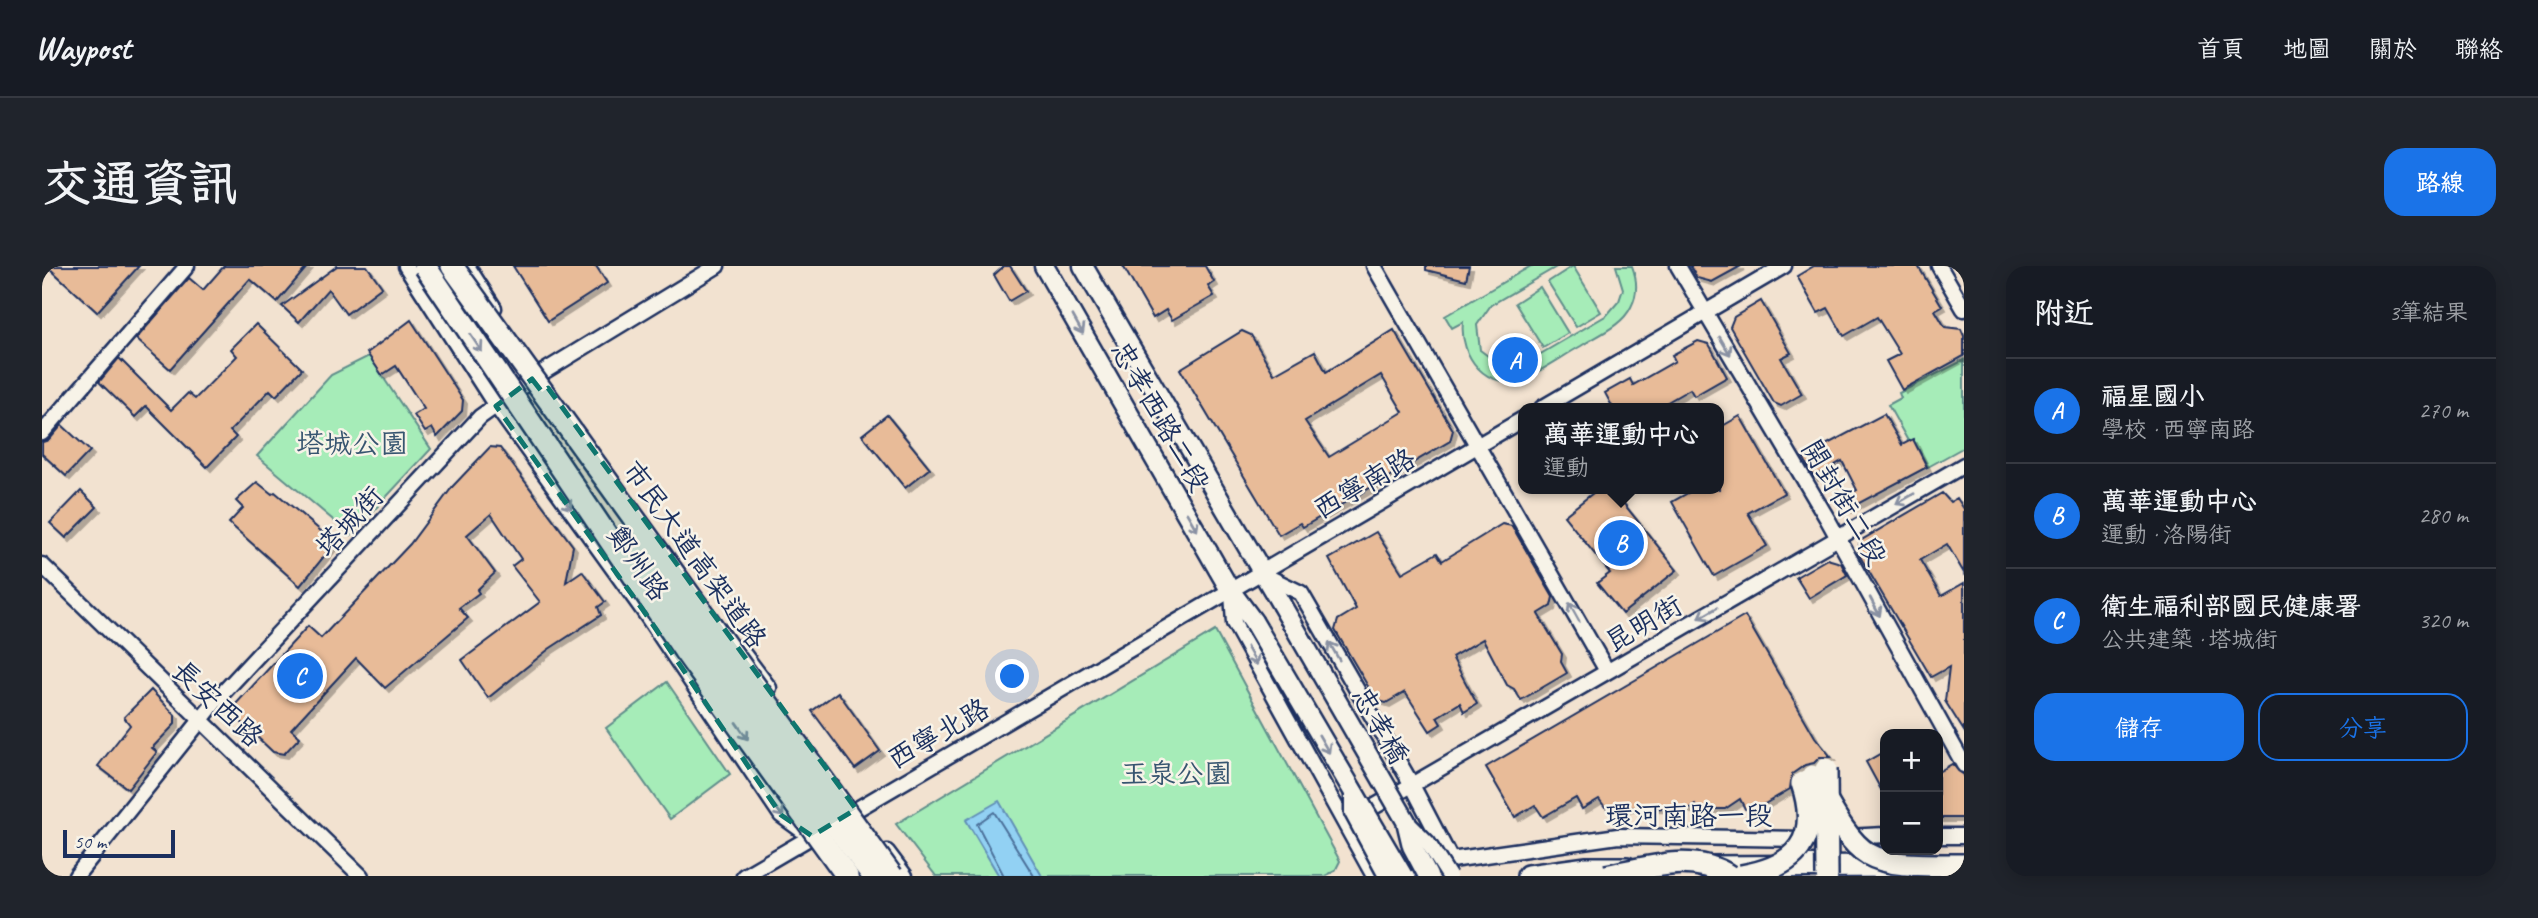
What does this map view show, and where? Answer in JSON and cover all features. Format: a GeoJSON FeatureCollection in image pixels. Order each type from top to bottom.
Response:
{"type":"FeatureCollection","features":[{"type":"Feature","properties":{"kind":"highway"},"geometry":{"type":"LineString","coordinates":[[425,266],[684,650],[845,876]]}},
{"type":"Feature","properties":{"kind":"highway","name":"市民大道高架道路"},"geometry":{"type":"LineString","coordinates":[[452,266],[892,876]]}},
{"type":"Feature","properties":{"kind":"highway"},"geometry":{"type":"LineString","coordinates":[[551,405],[647,568]]}},
{"type":"Feature","properties":{"kind":"highway"},"geometry":{"type":"LineString","coordinates":[[536,433],[647,568],[873,876]]}},
{"type":"Feature","properties":{"kind":"highway"},"geometry":{"type":"LineString","coordinates":[[1813,776],[1840,826],[1864,853],[1880,862],[1964,867]]}},
{"type":"Feature","properties":{"kind":"highway"},"geometry":{"type":"LineString","coordinates":[[1741,876],[1775,869],[1798,849],[1807,835],[1808,803],[1813,776]]}},
{"type":"Feature","properties":{"kind":"highway"},"geometry":{"type":"LineString","coordinates":[[1813,776],[1827,876]]}},
{"type":"Feature","properties":{"kind":"highway"},"geometry":{"type":"LineString","coordinates":[[1606,876],[1660,865],[1699,864],[1730,876]]}},
{"type":"Feature","properties":{"kind":"highway"},"geometry":{"type":"LineString","coordinates":[[1528,876],[1587,868],[1964,867]]}},
{"type":"Feature","properties":{"kind":"main road","name":"忠孝西路二段"},"geometry":{"type":"LineString","coordinates":[[1044,266],[1231,591],[1253,621],[1352,793]]}},
{"type":"Feature","properties":{"kind":"main road","name":"忠孝西路二段"},"geometry":{"type":"LineString","coordinates":[[1083,266],[1281,604]]}},
{"type":"Feature","properties":{"kind":"main road","name":"忠孝橋"},"geometry":{"type":"LineString","coordinates":[[1281,604],[1406,821],[1412,846],[1428,876]]}},
{"type":"Feature","properties":{"kind":"main road"},"geometry":{"type":"LineString","coordinates":[[1352,793],[1366,808],[1403,876]]}},
{"type":"Feature","properties":{"kind":"street"},"geometry":{"type":"LineString","coordinates":[[42,433],[187,266]]}},
{"type":"Feature","properties":{"kind":"street","name":"鄭州路"},"geometry":{"type":"LineString","coordinates":[[407,266],[496,406],[643,610],[705,706],[781,815],[812,836],[845,876]]}},
{"type":"Feature","properties":{"kind":"street","name":"鄭州路"},"geometry":{"type":"LineString","coordinates":[[467,266],[581,434],[905,876]]}},
{"type":"Feature","properties":{"kind":"street","name":"塔城街"},"geometry":{"type":"LineString","coordinates":[[76,876],[220,696],[480,417],[540,374],[717,266]]}},
{"type":"Feature","properties":{"kind":"street"},"geometry":{"type":"LineString","coordinates":[[1374,266],[1607,671]]}},
{"type":"Feature","properties":{"kind":"street","name":"開封街二段"},"geometry":{"type":"LineString","coordinates":[[1678,266],[1838,538],[1964,765]]}},
{"type":"Feature","properties":{"kind":"street"},"geometry":{"type":"LineString","coordinates":[[1551,403],[1784,266]]}},
{"type":"Feature","properties":{"kind":"street"},"geometry":{"type":"LineString","coordinates":[[1939,266],[1964,309]]}},
{"type":"Feature","properties":{"kind":"street"},"geometry":{"type":"LineString","coordinates":[[445,314],[432,322],[464,376]]}},
{"type":"Feature","properties":{"kind":"street","name":"西寧南路"},"geometry":{"type":"LineString","coordinates":[[1231,591],[1518,422]]}},
{"type":"Feature","properties":{"kind":"street"},"geometry":{"type":"LineString","coordinates":[[544,473],[568,478],[581,472],[588,462],[589,449],[581,434]]}},
{"type":"Feature","properties":{"kind":"street","name":"昆明街"},"geometry":{"type":"LineString","coordinates":[[1346,823],[1964,465]]}},
{"type":"Feature","properties":{"kind":"street","name":"長安西路"},"geometry":{"type":"LineString","coordinates":[[42,565],[200,722],[361,876]]}},
{"type":"Feature","properties":{"kind":"street"},"geometry":{"type":"LineString","coordinates":[[1263,573],[1301,593],[1412,785],[1451,860]]}},
{"type":"Feature","properties":{"kind":"street","name":"西寧北路"},"geometry":{"type":"LineString","coordinates":[[744,876],[1231,591]]}},
{"type":"Feature","properties":{"kind":"street","name":"忠孝西路二段"},"geometry":{"type":"LineString","coordinates":[[1231,591],[1234,623],[1374,876]]}},
{"type":"Feature","properties":{"kind":"street"},"geometry":{"type":"LineString","coordinates":[[705,706],[710,694],[722,681],[751,663]]}},
{"type":"Feature","properties":{"kind":"street"},"geometry":{"type":"LineString","coordinates":[[1352,793],[1352,813],[1386,876]]}},
{"type":"Feature","properties":{"kind":"street"},"geometry":{"type":"LineString","coordinates":[[1406,821],[1428,843],[1449,876]]}},
{"type":"Feature","properties":{"kind":"street","name":"環河南路一段"},"geometry":{"type":"LineString","coordinates":[[1409,876],[1451,860],[1618,836],[1787,840],[1880,835]]}},
{"type":"Feature","properties":{"kind":"street"},"geometry":{"type":"LineString","coordinates":[[1943,836],[1964,836]]}},
{"type":"Feature","properties":{"kind":"highlighted area"},"geometry":{"type":"Polygon","coordinates":[[[532,379],[542,392],[548,388],[856,809],[812,836],[781,815],[643,610],[496,406],[532,379]]]}},
{"type":"Feature","properties":{"kind":"green space"},"geometry":{"type":"Polygon","coordinates":[[[1531,266],[1558,266],[1491,305],[1477,325],[1480,350],[1500,365],[1525,363],[1607,315],[1619,301],[1623,289],[1616,266],[1632,266],[1636,281],[1635,297],[1627,314],[1609,330],[1532,375],[1511,381],[1499,380],[1488,376],[1471,359],[1463,335],[1463,322],[1452,328],[1445,316],[1531,266]]]}},
{"type":"Feature","properties":{"kind":"green space"},"geometry":{"type":"Polygon","coordinates":[[[1573,266],[1601,312],[1576,327],[1548,282],[1573,266]]]}},
{"type":"Feature","properties":{"kind":"green space"},"geometry":{"type":"Polygon","coordinates":[[[1540,287],[1568,333],[1543,348],[1515,303],[1540,287]]]}},
{"type":"Feature","properties":{"kind":"green space","name":"塔城公園"},"geometry":{"type":"Polygon","coordinates":[[[369,356],[431,449],[351,535],[257,456],[331,375],[369,356]]]}},
{"type":"Feature","properties":{"kind":"green space"},"geometry":{"type":"Polygon","coordinates":[[[1964,360],[1964,447],[1928,467],[1913,439],[1908,441],[1888,405],[1901,398],[1899,393],[1964,360]]]}},
{"type":"Feature","properties":{"kind":"green space","name":"玉泉公園"},"geometry":{"type":"Polygon","coordinates":[[[1215,631],[1340,861],[1335,871],[1325,876],[936,876],[896,824],[1215,631]]]}},
{"type":"Feature","properties":{"kind":"green space"},"geometry":{"type":"Polygon","coordinates":[[[667,682],[730,774],[670,819],[606,728],[667,682]]]}},
{"type":"Feature","properties":{"kind":"water"},"geometry":{"type":"Polygon","coordinates":[[[999,801],[1042,876],[999,876],[966,820],[999,801]]]}},
{"type":"Feature","properties":{"kind":"building"},"geometry":{"type":"Polygon","coordinates":[[[47,266],[139,266],[97,312],[47,266]]]}},
{"type":"Feature","properties":{"kind":"building"},"geometry":{"type":"Polygon","coordinates":[[[224,266],[308,266],[277,302],[250,279],[170,369],[136,339],[189,278],[203,290],[224,266]]]}},
{"type":"Feature","properties":{"kind":"building"},"geometry":{"type":"Polygon","coordinates":[[[337,266],[367,266],[382,287],[346,314],[328,289],[299,322],[282,306],[337,266]]]}},
{"type":"Feature","properties":{"kind":"building"},"geometry":{"type":"Polygon","coordinates":[[[513,266],[596,266],[607,283],[548,321],[513,266]]]}},
{"type":"Feature","properties":{"kind":"building"},"geometry":{"type":"Polygon","coordinates":[[[1004,266],[1010,266],[1026,291],[1009,301],[994,275],[1004,266]]]}},
{"type":"Feature","properties":{"kind":"building"},"geometry":{"type":"Polygon","coordinates":[[[1123,266],[1205,266],[1214,282],[1208,286],[1214,296],[1172,320],[1166,310],[1153,318],[1123,266]]]}},
{"type":"Feature","properties":{"kind":"building"},"geometry":{"type":"Polygon","coordinates":[[[1426,266],[1469,266],[1466,280],[1426,270],[1426,266]]]}},
{"type":"Feature","properties":{"kind":"building"},"geometry":{"type":"Polygon","coordinates":[[[1690,266],[1741,266],[1712,282],[1697,278],[1690,266]]]}},
{"type":"Feature","properties":{"kind":"building"},"geometry":{"type":"Polygon","coordinates":[[[1814,266],[1918,266],[1942,306],[1935,310],[1945,327],[1961,329],[1964,336],[1964,356],[1902,390],[1886,361],[1900,354],[1877,317],[1844,336],[1828,308],[1818,313],[1797,276],[1814,266]]]}},
{"type":"Feature","properties":{"kind":"building"},"geometry":{"type":"Polygon","coordinates":[[[1761,301],[1791,353],[1781,358],[1802,394],[1781,406],[1774,403],[1730,327],[1734,317],[1761,301]]]}},
{"type":"Feature","properties":{"kind":"building"},"geometry":{"type":"Polygon","coordinates":[[[411,320],[463,400],[462,411],[437,437],[432,428],[425,432],[414,415],[424,409],[396,366],[382,375],[367,353],[411,320]]]}},
{"type":"Feature","properties":{"kind":"building"},"geometry":{"type":"Polygon","coordinates":[[[256,324],[302,369],[276,396],[270,390],[230,431],[236,437],[207,467],[146,406],[135,417],[99,382],[119,358],[171,410],[188,393],[195,399],[237,356],[231,349],[256,324]]]}},
{"type":"Feature","properties":{"kind":"building"},"geometry":{"type":"Polygon","coordinates":[[[1394,330],[1453,430],[1450,441],[1303,527],[1300,523],[1279,535],[1180,369],[1242,331],[1251,335],[1274,374],[1315,351],[1326,372],[1394,330]],[[1381,375],[1305,421],[1329,457],[1403,412],[1381,375]]]}},
{"type":"Feature","properties":{"kind":"building"},"geometry":{"type":"Polygon","coordinates":[[[1698,341],[1709,344],[1727,377],[1694,396],[1690,389],[1666,403],[1610,403],[1605,393],[1630,379],[1633,385],[1675,361],[1672,355],[1698,341]]]}},
{"type":"Feature","properties":{"kind":"building"},"geometry":{"type":"Polygon","coordinates":[[[1884,414],[1902,445],[1913,439],[1927,467],[1848,509],[1842,498],[1857,490],[1842,461],[1814,477],[1803,457],[1884,414]]]}},
{"type":"Feature","properties":{"kind":"building"},"geometry":{"type":"Polygon","coordinates":[[[887,415],[930,468],[905,488],[862,435],[887,415]]]}},
{"type":"Feature","properties":{"kind":"building"},"geometry":{"type":"Polygon","coordinates":[[[1740,416],[1784,493],[1748,513],[1767,546],[1714,576],[1672,502],[1686,494],[1724,494],[1724,425],[1740,416]]]}},
{"type":"Feature","properties":{"kind":"building"},"geometry":{"type":"Polygon","coordinates":[[[62,425],[90,451],[66,476],[42,454],[42,442],[49,440],[62,425]]]}},
{"type":"Feature","properties":{"kind":"building"},"geometry":{"type":"Polygon","coordinates":[[[490,447],[500,448],[573,546],[566,582],[582,571],[605,602],[598,607],[601,615],[549,649],[488,698],[462,660],[540,602],[512,566],[521,559],[491,514],[467,535],[495,573],[477,590],[479,593],[459,608],[468,618],[385,688],[356,658],[291,729],[300,737],[284,754],[273,752],[236,717],[234,706],[308,626],[321,638],[410,544],[453,486],[490,447]]]}},
{"type":"Feature","properties":{"kind":"building"},"geometry":{"type":"Polygon","coordinates":[[[257,482],[272,494],[275,492],[335,543],[300,586],[229,523],[243,508],[236,501],[257,482]]]}},
{"type":"Feature","properties":{"kind":"building"},"geometry":{"type":"Polygon","coordinates":[[[81,491],[97,507],[66,538],[50,523],[81,491]]]}},
{"type":"Feature","properties":{"kind":"building"},"geometry":{"type":"Polygon","coordinates":[[[1942,493],[1950,502],[1957,498],[1964,509],[1964,573],[1947,544],[1920,560],[1941,596],[1964,583],[1964,731],[1945,701],[1949,667],[1931,677],[1858,553],[1860,541],[1942,493]]]}},
{"type":"Feature","properties":{"kind":"building"},"geometry":{"type":"Polygon","coordinates":[[[1592,494],[1616,494],[1677,570],[1622,614],[1597,583],[1610,573],[1564,516],[1592,494]]]}},
{"type":"Feature","properties":{"kind":"building"},"geometry":{"type":"Polygon","coordinates":[[[1502,524],[1512,526],[1553,597],[1551,606],[1538,614],[1562,654],[1561,662],[1567,673],[1521,700],[1514,689],[1507,685],[1483,639],[1452,657],[1477,704],[1464,712],[1460,703],[1437,717],[1441,724],[1430,731],[1405,692],[1386,703],[1376,700],[1335,630],[1338,620],[1356,609],[1329,559],[1376,532],[1402,573],[1437,553],[1442,561],[1502,524]]]}},
{"type":"Feature","properties":{"kind":"building"},"geometry":{"type":"Polygon","coordinates":[[[1827,559],[1841,563],[1847,575],[1809,598],[1796,577],[1827,559]]]}},
{"type":"Feature","properties":{"kind":"building"},"geometry":{"type":"Polygon","coordinates":[[[1745,616],[1815,737],[1831,757],[1820,757],[1792,774],[1790,789],[1753,811],[1745,809],[1740,799],[1725,809],[1699,809],[1695,805],[1690,809],[1605,807],[1599,799],[1582,809],[1576,798],[1543,817],[1535,805],[1515,817],[1486,767],[1745,616]]]}},
{"type":"Feature","properties":{"kind":"building"},"geometry":{"type":"Polygon","coordinates":[[[151,690],[175,715],[175,724],[152,748],[157,752],[128,789],[98,766],[130,725],[124,717],[151,690]]]}},
{"type":"Feature","properties":{"kind":"building"},"geometry":{"type":"Polygon","coordinates":[[[838,692],[880,751],[855,769],[812,711],[838,692]]]}},
{"type":"Feature","properties":{"kind":"building"},"geometry":{"type":"Polygon","coordinates":[[[1880,754],[1880,788],[1866,762],[1880,754]]]}},
{"type":"Feature","properties":{"kind":"building"},"geometry":{"type":"Polygon","coordinates":[[[1952,764],[1964,775],[1964,818],[1943,818],[1943,769],[1952,764]]]}},
{"type":"Feature","properties":{"kind":"place","name":"福星國小"},"geometry":{"type":"Point","coordinates":[1515,360]}},
{"type":"Feature","properties":{"kind":"place","name":"萬華運動中心"},"geometry":{"type":"Point","coordinates":[1621,543]}},
{"type":"Feature","properties":{"kind":"place","name":"衛生福利部國民健康署"},"geometry":{"type":"Point","coordinates":[300,676]}}]}
